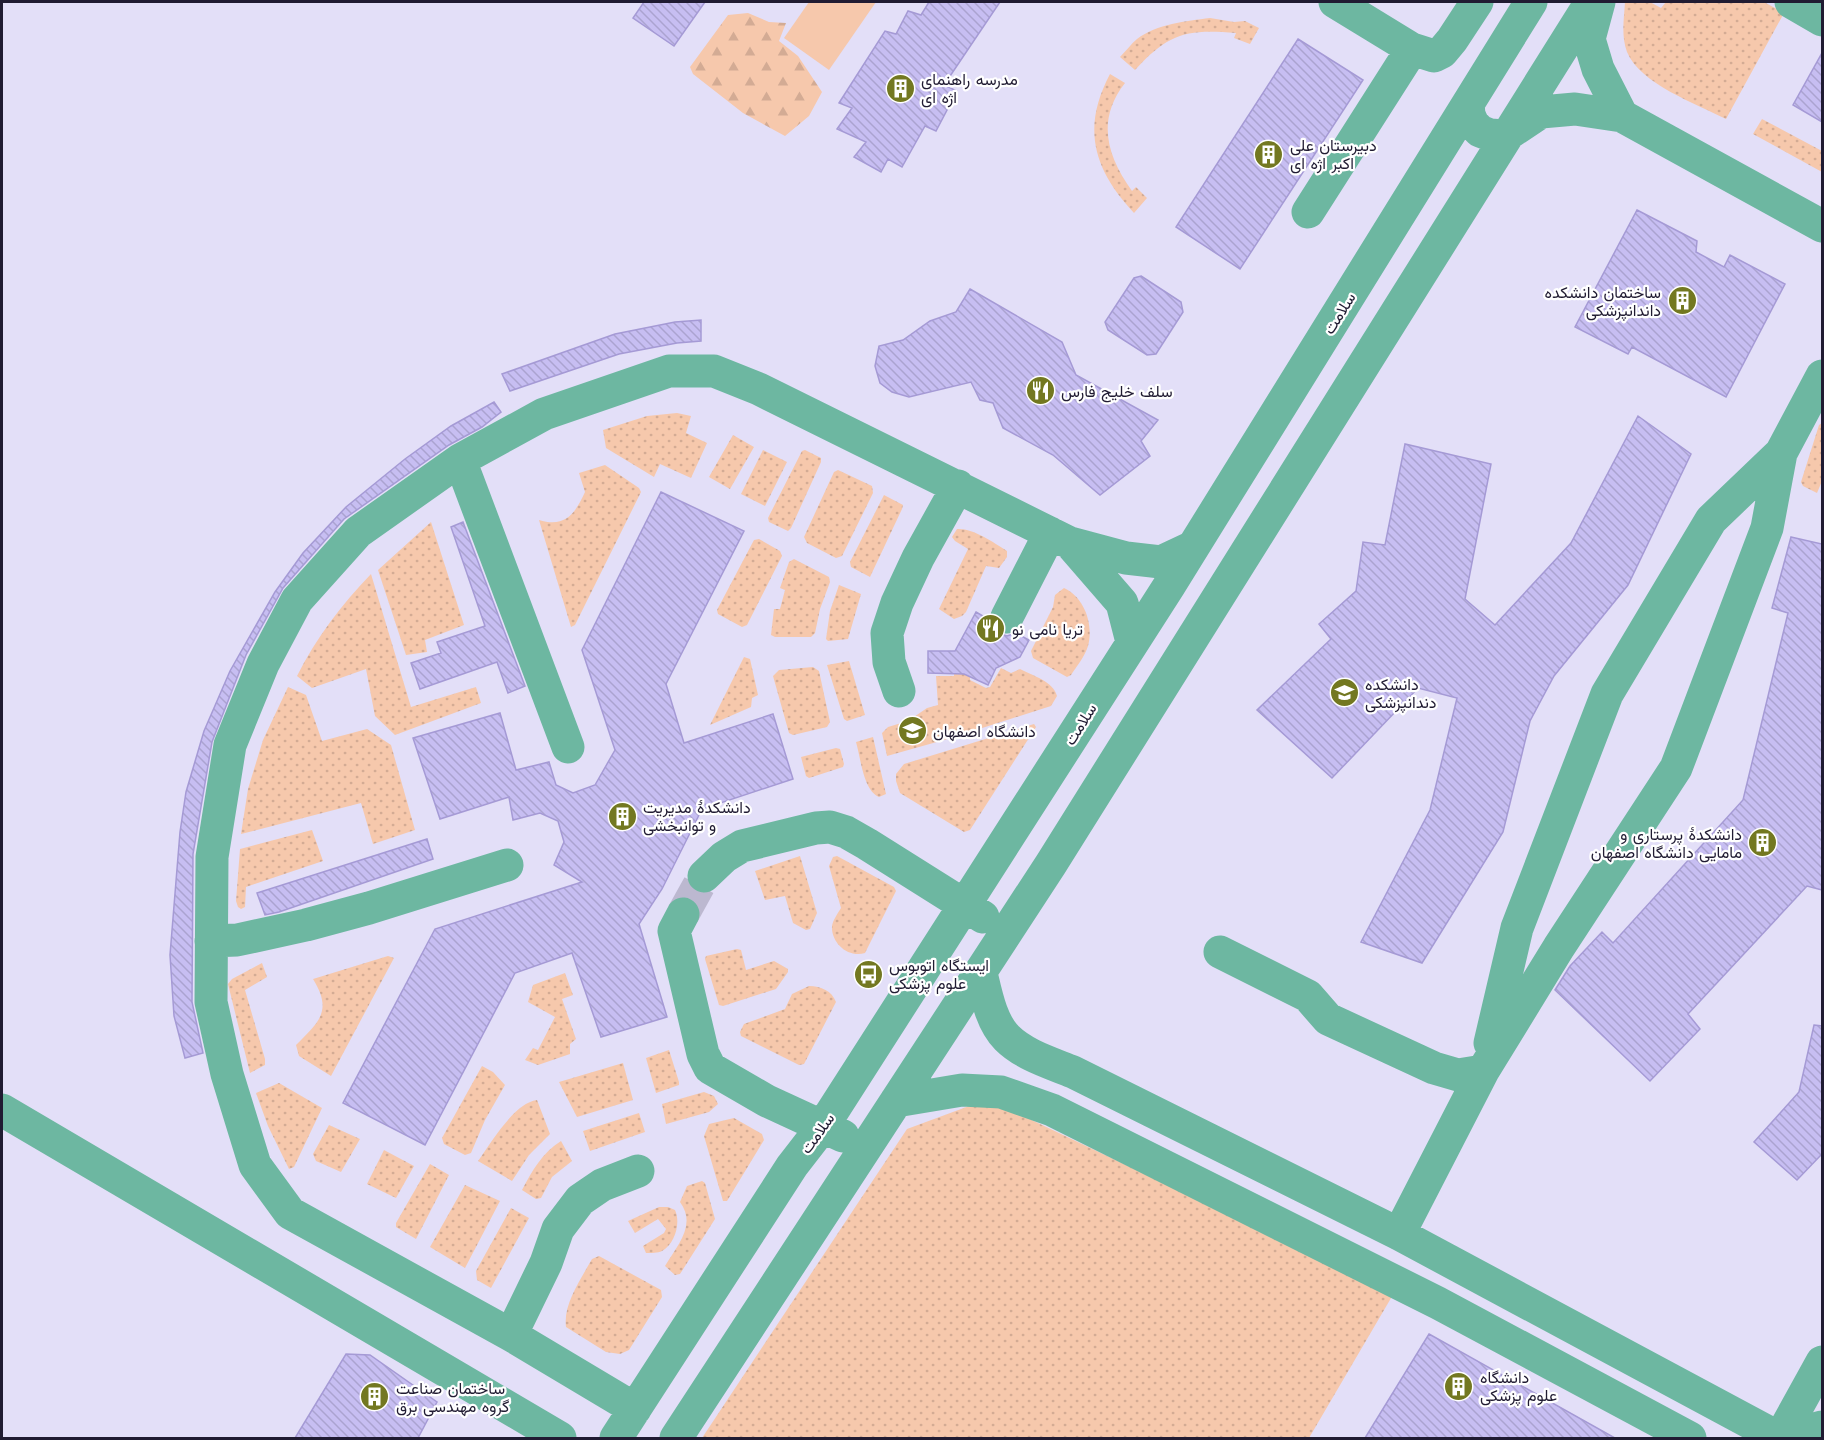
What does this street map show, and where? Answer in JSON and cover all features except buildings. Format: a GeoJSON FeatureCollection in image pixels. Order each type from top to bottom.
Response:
{"type":"FeatureCollection","features":[{"type":"Feature","properties":{"kind":"street"},"geometry":{"type":"LineString","coordinates":[[1335,2],[1412,49],[1434,56],[1442,52],[1477,2]]}},
{"type":"Feature","properties":{"kind":"street","name":"سلامت"},"geometry":{"type":"LineString","coordinates":[[616,1438],[792,1166],[823,1126],[965,906],[1193,548],[1531,2]]}},
{"type":"Feature","properties":{"kind":"street"},"geometry":{"type":"LineString","coordinates":[[676,1438],[864,1148],[981,974],[1005,931],[1051,864],[1591,2]]}},
{"type":"Feature","properties":{"kind":"street"},"geometry":{"type":"LineString","coordinates":[[1599,2],[1589,39],[1598,69],[1623,116]]}},
{"type":"Feature","properties":{"kind":"street"},"geometry":{"type":"LineString","coordinates":[[1791,2],[1822,20]]}},
{"type":"Feature","properties":{"kind":"street"},"geometry":{"type":"LineString","coordinates":[[1308,212],[1412,49]]}},
{"type":"Feature","properties":{"kind":"street"},"geometry":{"type":"LineString","coordinates":[[1468,104],[1473,124],[1480,131],[1490,135],[1505,136],[1541,112],[1575,109],[1623,116],[1822,226]]}},
{"type":"Feature","properties":{"kind":"street"},"geometry":{"type":"LineString","coordinates":[[635,1409],[511,1335],[290,1213],[255,1165],[227,1074],[211,1002],[212,857],[230,745],[262,664],[297,600],[358,532],[460,460],[544,414],[669,371],[714,371],[759,389],[1060,538],[1126,558],[1161,562],[1193,548]]}},
{"type":"Feature","properties":{"kind":"street"},"geometry":{"type":"LineString","coordinates":[[1399,1234],[1483,1071],[1559,947],[1676,768],[1767,528],[1781,453],[1822,376]]}},
{"type":"Feature","properties":{"kind":"street"},"geometry":{"type":"LineString","coordinates":[[1483,1071],[1517,928],[1607,693],[1711,520],[1781,453]]}},
{"type":"Feature","properties":{"kind":"street"},"geometry":{"type":"LineString","coordinates":[[460,460],[568,747]]}},
{"type":"Feature","properties":{"kind":"street"},"geometry":{"type":"LineString","coordinates":[[899,691],[889,662],[887,633],[897,603],[918,558],[958,486]]}},
{"type":"Feature","properties":{"kind":"street"},"geometry":{"type":"LineString","coordinates":[[1007,617],[1060,538]]}},
{"type":"Feature","properties":{"kind":"street"},"geometry":{"type":"LineString","coordinates":[[1060,538],[1122,603],[1132,642]]}},
{"type":"Feature","properties":{"kind":"street"},"geometry":{"type":"LineString","coordinates":[[704,876],[724,857],[742,846],[816,828],[830,827],[846,832],[867,844],[1005,931]]}},
{"type":"Feature","properties":{"kind":"street"},"geometry":{"type":"LineString","coordinates":[[211,941],[237,940],[306,925],[507,865]]}},
{"type":"Feature","properties":{"kind":"street"},"geometry":{"type":"LineString","coordinates":[[683,915],[674,931],[703,1054],[711,1068],[767,1101],[823,1126],[864,1148]]}},
{"type":"Feature","properties":{"kind":"street"},"geometry":{"type":"LineString","coordinates":[[1220,952],[1308,996],[1328,1019],[1424,1063],[1458,1075],[1483,1071]]}},
{"type":"Feature","properties":{"kind":"street"},"geometry":{"type":"LineString","coordinates":[[981,974],[991,1012],[1006,1038],[1031,1055],[1073,1072],[1399,1234],[1780,1438],[1822,1427]]}},
{"type":"Feature","properties":{"kind":"street"},"geometry":{"type":"LineString","coordinates":[[896,1101],[972,1090],[1001,1092],[1052,1110],[1438,1303],[1690,1438]]}},
{"type":"Feature","properties":{"kind":"street"},"geometry":{"type":"LineString","coordinates":[[2,1110],[560,1438]]}},
{"type":"Feature","properties":{"kind":"street"},"geometry":{"type":"LineString","coordinates":[[511,1335],[546,1263],[558,1229],[580,1200],[602,1185],[638,1171]]}},
{"type":"Feature","properties":{"kind":"street"},"geometry":{"type":"LineString","coordinates":[[1438,1303],[1455,1266]]}},
{"type":"Feature","properties":{"kind":"street"},"geometry":{"type":"LineString","coordinates":[[1780,1438],[1822,1362]]}},
{"type":"Feature","properties":{"kind":"green space"},"geometry":{"type":"Polygon","coordinates":[[[809,2],[876,2],[829,70],[784,38],[809,2]]]}},
{"type":"Feature","properties":{"kind":"green space"},"geometry":{"type":"Polygon","coordinates":[[[1625,2],[1650,2],[1661,8],[1666,2],[1764,2],[1784,13],[1726,119],[1670,92],[1644,74],[1634,63],[1627,52],[1624,40],[1625,2]]]}},
{"type":"Feature","properties":{"kind":"green space"},"geometry":{"type":"Polygon","coordinates":[[[748,13],[769,22],[786,23],[779,41],[798,56],[822,92],[809,116],[785,136],[743,113],[693,74],[690,67],[728,15],[748,13]]]}},
{"type":"Feature","properties":{"kind":"green space"},"geometry":{"type":"Polygon","coordinates":[[[1210,18],[1234,22],[1245,21],[1259,28],[1250,44],[1234,38],[1236,33],[1204,32],[1180,36],[1158,48],[1135,70],[1120,57],[1137,39],[1153,30],[1191,20],[1210,18]]]}},
{"type":"Feature","properties":{"kind":"green space"},"geometry":{"type":"Polygon","coordinates":[[[1110,74],[1125,83],[1110,111],[1108,138],[1111,151],[1116,165],[1132,191],[1136,187],[1147,198],[1134,213],[1109,181],[1096,148],[1094,131],[1096,113],[1110,74]]]}},
{"type":"Feature","properties":{"kind":"green space"},"geometry":{"type":"Polygon","coordinates":[[[1762,119],[1822,151],[1822,172],[1753,134],[1762,119]]]}},
{"type":"Feature","properties":{"kind":"green space"},"geometry":{"type":"Polygon","coordinates":[[[677,413],[691,416],[686,433],[707,443],[691,478],[660,464],[654,477],[606,448],[603,430],[647,416],[677,413]]]}},
{"type":"Feature","properties":{"kind":"green space"},"geometry":{"type":"Polygon","coordinates":[[[1822,423],[1822,481],[1817,493],[1803,486],[1801,482],[1819,425],[1822,423]]]}},
{"type":"Feature","properties":{"kind":"green space"},"geometry":{"type":"Polygon","coordinates":[[[733,435],[754,447],[730,489],[709,477],[733,435]]]}},
{"type":"Feature","properties":{"kind":"green space"},"geometry":{"type":"Polygon","coordinates":[[[763,450],[787,462],[765,506],[741,494],[763,450]]]}},
{"type":"Feature","properties":{"kind":"green space"},"geometry":{"type":"Polygon","coordinates":[[[805,450],[821,458],[821,462],[788,531],[769,522],[768,518],[802,451],[805,450]]]}},
{"type":"Feature","properties":{"kind":"green space"},"geometry":{"type":"Polygon","coordinates":[[[605,465],[639,488],[641,492],[575,625],[571,627],[539,520],[556,522],[573,513],[585,492],[579,473],[605,465]]]}},
{"type":"Feature","properties":{"kind":"green space"},"geometry":{"type":"Polygon","coordinates":[[[838,470],[872,486],[873,493],[842,556],[836,558],[807,543],[804,537],[834,472],[838,470]]]}},
{"type":"Feature","properties":{"kind":"green space"},"geometry":{"type":"Polygon","coordinates":[[[884,495],[903,505],[870,577],[851,567],[850,562],[884,495]]]}},
{"type":"Feature","properties":{"kind":"green space"},"geometry":{"type":"Polygon","coordinates":[[[431,522],[464,625],[425,640],[427,652],[406,655],[378,570],[431,522]]]}},
{"type":"Feature","properties":{"kind":"green space"},"geometry":{"type":"Polygon","coordinates":[[[957,529],[976,533],[989,540],[1007,551],[1007,557],[999,568],[986,566],[966,612],[954,619],[939,609],[968,549],[952,537],[957,529]]]}},
{"type":"Feature","properties":{"kind":"green space"},"geometry":{"type":"Polygon","coordinates":[[[759,539],[780,551],[782,556],[747,625],[742,627],[718,614],[717,610],[754,540],[759,539]]]}},
{"type":"Feature","properties":{"kind":"green space"},"geometry":{"type":"Polygon","coordinates":[[[794,559],[829,577],[830,582],[820,609],[815,633],[811,637],[775,637],[771,635],[774,609],[780,609],[785,590],[780,588],[789,562],[794,559]]]}},
{"type":"Feature","properties":{"kind":"green space"},"geometry":{"type":"Polygon","coordinates":[[[371,574],[411,707],[476,687],[481,703],[395,735],[375,716],[366,669],[312,688],[297,676],[312,648],[330,622],[371,574]]]}},
{"type":"Feature","properties":{"kind":"green space"},"geometry":{"type":"Polygon","coordinates":[[[839,585],[861,594],[848,639],[828,641],[826,639],[830,611],[839,585]]]}},
{"type":"Feature","properties":{"kind":"green space"},"geometry":{"type":"Polygon","coordinates":[[[1064,588],[1071,592],[1082,605],[1090,629],[1090,638],[1085,653],[1071,675],[1067,677],[1033,658],[1031,651],[1053,607],[1055,595],[1064,588]]]}},
{"type":"Feature","properties":{"kind":"green space"},"geometry":{"type":"Polygon","coordinates":[[[954,652],[970,670],[970,680],[986,688],[990,687],[1001,668],[1011,673],[1020,669],[1047,683],[1057,696],[1051,706],[887,756],[882,733],[888,727],[908,721],[927,708],[938,705],[936,676],[954,676],[954,652]]]}},
{"type":"Feature","properties":{"kind":"green space"},"geometry":{"type":"Polygon","coordinates":[[[744,657],[750,659],[758,695],[752,698],[751,707],[710,725],[744,657]]]}},
{"type":"Feature","properties":{"kind":"green space"},"geometry":{"type":"Polygon","coordinates":[[[849,661],[865,715],[847,721],[844,719],[827,665],[849,661]]]}},
{"type":"Feature","properties":{"kind":"green space"},"geometry":{"type":"Polygon","coordinates":[[[813,667],[819,671],[830,722],[827,727],[793,735],[789,733],[773,676],[779,670],[813,667]]]}},
{"type":"Feature","properties":{"kind":"green space"},"geometry":{"type":"Polygon","coordinates":[[[288,687],[306,695],[322,741],[367,729],[391,745],[415,830],[373,844],[361,803],[241,834],[248,789],[263,740],[288,687]]]}},
{"type":"Feature","properties":{"kind":"green space"},"geometry":{"type":"Polygon","coordinates":[[[1034,724],[1036,727],[970,830],[964,832],[900,793],[896,774],[904,764],[1034,724]]]}},
{"type":"Feature","properties":{"kind":"green space"},"geometry":{"type":"Polygon","coordinates":[[[873,737],[886,794],[879,797],[869,788],[866,781],[856,742],[873,737]]]}},
{"type":"Feature","properties":{"kind":"green space"},"geometry":{"type":"Polygon","coordinates":[[[840,749],[843,767],[809,778],[806,776],[801,757],[840,749]]]}},
{"type":"Feature","properties":{"kind":"green space"},"geometry":{"type":"Polygon","coordinates":[[[312,830],[323,861],[246,887],[245,907],[241,909],[238,907],[236,901],[240,849],[312,830]]]}},
{"type":"Feature","properties":{"kind":"green space"},"geometry":{"type":"Polygon","coordinates":[[[800,856],[817,913],[810,929],[806,930],[793,923],[785,896],[765,900],[755,871],[800,856]]]}},
{"type":"Feature","properties":{"kind":"green space"},"geometry":{"type":"Polygon","coordinates":[[[837,856],[894,887],[896,891],[865,953],[853,953],[842,948],[832,932],[832,926],[841,908],[829,866],[833,857],[837,856]]]}},
{"type":"Feature","properties":{"kind":"green space"},"geometry":{"type":"Polygon","coordinates":[[[741,950],[746,970],[774,961],[788,969],[788,972],[776,989],[723,1006],[719,1005],[705,959],[706,956],[741,950]]]}},
{"type":"Feature","properties":{"kind":"green space"},"geometry":{"type":"Polygon","coordinates":[[[388,956],[394,958],[331,1076],[299,1056],[296,1045],[321,1015],[322,1000],[313,979],[388,956]]]}},
{"type":"Feature","properties":{"kind":"green space"},"geometry":{"type":"Polygon","coordinates":[[[262,963],[267,977],[245,990],[265,1065],[250,1073],[228,984],[232,979],[262,963]]]}},
{"type":"Feature","properties":{"kind":"green space"},"geometry":{"type":"Polygon","coordinates":[[[565,973],[573,995],[562,999],[576,1039],[570,1044],[570,1054],[538,1065],[525,1060],[533,1048],[538,1050],[555,1017],[528,1002],[533,985],[565,973]]]}},
{"type":"Feature","properties":{"kind":"green space"},"geometry":{"type":"Polygon","coordinates":[[[809,986],[826,990],[836,1002],[804,1064],[799,1065],[741,1036],[740,1032],[744,1024],[785,1009],[792,994],[809,986]]]}},
{"type":"Feature","properties":{"kind":"green space"},"geometry":{"type":"Polygon","coordinates":[[[669,1050],[679,1085],[656,1093],[646,1058],[669,1050]]]}},
{"type":"Feature","properties":{"kind":"green space"},"geometry":{"type":"Polygon","coordinates":[[[623,1063],[633,1100],[577,1117],[559,1082],[623,1063]]]}},
{"type":"Feature","properties":{"kind":"green space"},"geometry":{"type":"Polygon","coordinates":[[[482,1066],[493,1072],[505,1085],[485,1120],[471,1153],[465,1155],[444,1144],[442,1138],[482,1066]]]}},
{"type":"Feature","properties":{"kind":"green space"},"geometry":{"type":"Polygon","coordinates":[[[279,1083],[322,1108],[294,1167],[289,1169],[268,1126],[256,1093],[279,1083]]]}},
{"type":"Feature","properties":{"kind":"green space"},"geometry":{"type":"Polygon","coordinates":[[[704,1092],[714,1096],[718,1104],[709,1112],[666,1124],[662,1104],[704,1092]]]}},
{"type":"Feature","properties":{"kind":"green space"},"geometry":{"type":"Polygon","coordinates":[[[988,1099],[1394,1293],[1309,1438],[702,1438],[907,1129],[988,1099]]]}},
{"type":"Feature","properties":{"kind":"green space"},"geometry":{"type":"Polygon","coordinates":[[[537,1100],[550,1134],[529,1155],[512,1181],[478,1161],[512,1116],[520,1108],[537,1100]]]}},
{"type":"Feature","properties":{"kind":"green space"},"geometry":{"type":"Polygon","coordinates":[[[639,1113],[645,1132],[590,1151],[583,1131],[639,1113]]]}},
{"type":"Feature","properties":{"kind":"green space"},"geometry":{"type":"Polygon","coordinates":[[[734,1118],[762,1134],[764,1140],[727,1201],[723,1201],[704,1136],[709,1124],[734,1118]]]}},
{"type":"Feature","properties":{"kind":"green space"},"geometry":{"type":"Polygon","coordinates":[[[329,1125],[360,1139],[341,1172],[316,1161],[313,1154],[329,1125]]]}},
{"type":"Feature","properties":{"kind":"green space"},"geometry":{"type":"Polygon","coordinates":[[[561,1141],[572,1161],[552,1177],[541,1198],[536,1199],[522,1190],[543,1157],[561,1141]]]}},
{"type":"Feature","properties":{"kind":"green space"},"geometry":{"type":"Polygon","coordinates":[[[384,1150],[414,1166],[396,1198],[367,1184],[384,1150]]]}},
{"type":"Feature","properties":{"kind":"green space"},"geometry":{"type":"Polygon","coordinates":[[[430,1164],[449,1175],[416,1239],[396,1227],[396,1223],[430,1164]]]}},
{"type":"Feature","properties":{"kind":"green space"},"geometry":{"type":"Polygon","coordinates":[[[702,1181],[705,1183],[715,1219],[680,1274],[675,1275],[665,1266],[680,1243],[686,1227],[687,1219],[680,1202],[687,1186],[702,1181]]]}},
{"type":"Feature","properties":{"kind":"green space"},"geometry":{"type":"Polygon","coordinates":[[[465,1185],[500,1201],[465,1268],[430,1247],[465,1185]]]}},
{"type":"Feature","properties":{"kind":"green space"},"geometry":{"type":"Polygon","coordinates":[[[659,1207],[675,1210],[676,1233],[667,1248],[656,1253],[646,1253],[643,1246],[664,1233],[666,1229],[658,1219],[635,1233],[628,1221],[659,1207]]]}},
{"type":"Feature","properties":{"kind":"green space"},"geometry":{"type":"Polygon","coordinates":[[[511,1208],[529,1218],[491,1288],[477,1280],[476,1271],[511,1208]]]}},
{"type":"Feature","properties":{"kind":"green space"},"geometry":{"type":"Polygon","coordinates":[[[599,1256],[661,1290],[662,1297],[629,1350],[620,1354],[606,1352],[566,1327],[567,1309],[574,1292],[592,1259],[599,1256]]]}},
{"type":"Feature","properties":{"kind":"tunnel"},"geometry":{"type":"LineString","coordinates":[[683,914],[704,876]]}},
{"type":"Feature","properties":{"kind":"place","name":"مدرسه راهنمای اژه ای"},"geometry":{"type":"Point","coordinates":[900,88]}},
{"type":"Feature","properties":{"kind":"place","name":"دبیرستان علی اکبر اژه ای"},"geometry":{"type":"Point","coordinates":[1269,154]}},
{"type":"Feature","properties":{"kind":"place","name":"ساختمان دانشکده داندانپزشکی"},"geometry":{"type":"Point","coordinates":[1682,301]}},
{"type":"Feature","properties":{"kind":"place","name":"سلف خلیج فارس"},"geometry":{"type":"Point","coordinates":[1040,391]}},
{"type":"Feature","properties":{"kind":"place","name":"تریا نامی نو"},"geometry":{"type":"Point","coordinates":[991,629]}},
{"type":"Feature","properties":{"kind":"place","name":"دانشکده دندانپزشکی"},"geometry":{"type":"Point","coordinates":[1344,693]}},
{"type":"Feature","properties":{"kind":"place","name":"دانشگاه اصفهان"},"geometry":{"type":"Point","coordinates":[912,731]}},
{"type":"Feature","properties":{"kind":"place","name":"دانشکدهٔ مدیریت و توانبخشی"},"geometry":{"type":"Point","coordinates":[622,816]}},
{"type":"Feature","properties":{"kind":"place","name":"دانشکدهٔ پرستاری و مامایی دانشگاه اصفهان"},"geometry":{"type":"Point","coordinates":[1763,843]}},
{"type":"Feature","properties":{"kind":"place","name":"ایستگاه اتوبوس علوم پزشکی"},"geometry":{"type":"Point","coordinates":[868,974]}},
{"type":"Feature","properties":{"kind":"place","name":"دانشگاه علوم پزشکی"},"geometry":{"type":"Point","coordinates":[1459,1386]}},
{"type":"Feature","properties":{"kind":"place","name":"ساختمان صناعت گروه مهندسی برق"},"geometry":{"type":"Point","coordinates":[375,1397]}}]}
